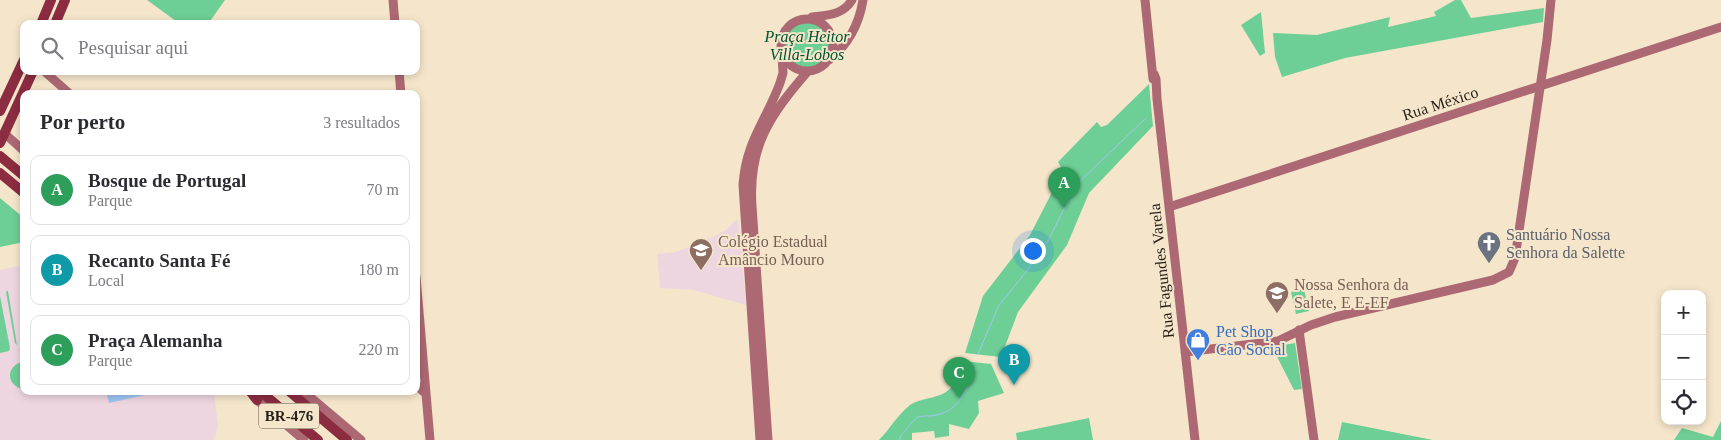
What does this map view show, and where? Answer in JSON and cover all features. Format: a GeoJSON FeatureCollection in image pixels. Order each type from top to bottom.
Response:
{"type":"FeatureCollection","features":[{"type":"Feature","properties":{"kind":"highway"},"geometry":{"type":"LineString","coordinates":[[42,20],[52,0]]}},
{"type":"Feature","properties":{"kind":"highway"},"geometry":{"type":"LineString","coordinates":[[56,20],[65,0]]}},
{"type":"Feature","properties":{"kind":"highway"},"geometry":{"type":"LineString","coordinates":[[0,111],[20,68]]}},
{"type":"Feature","properties":{"kind":"highway"},"geometry":{"type":"LineString","coordinates":[[24,90],[31,75]]}},
{"type":"Feature","properties":{"kind":"highway"},"geometry":{"type":"LineString","coordinates":[[2,138],[20,99]]}},
{"type":"Feature","properties":{"kind":"highway"},"geometry":{"type":"LineString","coordinates":[[0,156],[20,173]]}},
{"type":"Feature","properties":{"kind":"highway"},"geometry":{"type":"LineString","coordinates":[[0,173],[20,190]]}},
{"type":"Feature","properties":{"kind":"highway","name":"BR-476"},"geometry":{"type":"LineString","coordinates":[[294,395],[347,440]]}},
{"type":"Feature","properties":{"kind":"highway","name":"BR-476"},"geometry":{"type":"LineString","coordinates":[[258,396],[318,440]]}},
{"type":"Feature","properties":{"kind":"main road"},"geometry":{"type":"LineString","coordinates":[[393,0],[395,20]]}},
{"type":"Feature","properties":{"kind":"main road"},"geometry":{"type":"LineString","coordinates":[[760,440],[744,211],[743,184],[745,165],[751,143],[783,73],[780,46],[781,37],[785,29],[800,19],[840,12],[852,0]]}},
{"type":"Feature","properties":{"kind":"main road"},"geometry":{"type":"LineString","coordinates":[[782,55],[786,62],[800,71],[808,72],[817,69],[841,50],[852,35],[860,15],[862,0]]}},
{"type":"Feature","properties":{"kind":"main road","name":"Rua Fagundes Varela"},"geometry":{"type":"LineString","coordinates":[[1145,0],[1154,74],[1154,93],[1157,99],[1195,440]]}},
{"type":"Feature","properties":{"kind":"main road"},"geometry":{"type":"LineString","coordinates":[[1185,352],[1278,340],[1311,325],[1335,317],[1492,280],[1509,272],[1515,258],[1551,1]]}},
{"type":"Feature","properties":{"kind":"main road"},"geometry":{"type":"LineString","coordinates":[[807,18],[823,23],[829,30],[833,46],[832,55],[827,62]]}},
{"type":"Feature","properties":{"kind":"main road","name":"Rua México"},"geometry":{"type":"LineString","coordinates":[[1169,207],[1721,27]]}},
{"type":"Feature","properties":{"kind":"main road"},"geometry":{"type":"LineString","coordinates":[[1544,60],[1547,74],[1555,81]]}},
{"type":"Feature","properties":{"kind":"main road"},"geometry":{"type":"LineString","coordinates":[[768,440],[752,206],[752,176],[759,146],[775,112],[808,72]]}},
{"type":"Feature","properties":{"kind":"main road"},"geometry":{"type":"LineString","coordinates":[[49,75],[65,90]]}},
{"type":"Feature","properties":{"kind":"main road"},"geometry":{"type":"LineString","coordinates":[[399,75],[401,90]]}},
{"type":"Feature","properties":{"kind":"main road"},"geometry":{"type":"LineString","coordinates":[[2,138],[20,149]]}},
{"type":"Feature","properties":{"kind":"main road"},"geometry":{"type":"LineString","coordinates":[[420,324],[430,440]]}},
{"type":"Feature","properties":{"kind":"main road"},"geometry":{"type":"LineString","coordinates":[[1299,330],[1314,440]]}},
{"type":"Feature","properties":{"kind":"main road"},"geometry":{"type":"LineString","coordinates":[[420,389],[426,394]]}},
{"type":"Feature","properties":{"kind":"main road"},"geometry":{"type":"LineString","coordinates":[[308,395],[361,440]]}},
{"type":"Feature","properties":{"kind":"main road"},"geometry":{"type":"LineString","coordinates":[[258,396],[304,440]]}},
{"type":"Feature","properties":{"kind":"shaded area","name":"Colégio Estadual Amâncio Mouro"},"geometry":{"type":"Polygon","coordinates":[[[738,218],[746,305],[694,290],[660,288],[657,254],[676,252],[713,237],[726,230],[738,218]]]}},
{"type":"Feature","properties":{"kind":"shaded area"},"geometry":{"type":"Polygon","coordinates":[[[20,266],[20,395],[214,395],[218,426],[214,440],[0,440],[0,270],[20,266]]]}},
{"type":"Feature","properties":{"kind":"green space"},"geometry":{"type":"Polygon","coordinates":[[[147,0],[225,0],[211,20],[174,20],[147,0]]]}},
{"type":"Feature","properties":{"kind":"green space"},"geometry":{"type":"Polygon","coordinates":[[[1455,0],[1461,0],[1471,18],[1544,8],[1543,22],[1345,58],[1282,77],[1275,57],[1273,33],[1317,35],[1390,17],[1388,27],[1436,16],[1434,12],[1455,0]]]}},
{"type":"Feature","properties":{"kind":"green space"},"geometry":{"type":"Polygon","coordinates":[[[1261,12],[1265,53],[1260,56],[1241,25],[1261,12]]]}},
{"type":"Feature","properties":{"kind":"green space","name":"Praça Heitor Villa-Lobos"},"geometry":{"type":"Polygon","coordinates":[[[807,21],[816,23],[824,28],[829,36],[831,45],[829,54],[824,62],[816,67],[807,69],[798,67],[790,62],[785,54],[783,45],[785,36],[790,28],[798,23],[807,21]]]}},
{"type":"Feature","properties":{"kind":"green space"},"geometry":{"type":"Polygon","coordinates":[[[1149,84],[1153,126],[1089,193],[1067,245],[1018,312],[1001,357],[965,353],[983,296],[1030,235],[1063,171],[1058,162],[1097,122],[1101,127],[1107,125],[1149,84]]]}},
{"type":"Feature","properties":{"kind":"green space"},"geometry":{"type":"Polygon","coordinates":[[[0,198],[20,215],[20,243],[0,247],[0,198]]]}},
{"type":"Feature","properties":{"kind":"green space"},"geometry":{"type":"Polygon","coordinates":[[[1304,289],[1309,311],[1296,314],[1291,292],[1304,289]]]}},
{"type":"Feature","properties":{"kind":"green space"},"geometry":{"type":"Polygon","coordinates":[[[8,291],[17,345],[15,343],[8,291]]]}},
{"type":"Feature","properties":{"kind":"green space"},"geometry":{"type":"Polygon","coordinates":[[[0,296],[10,348],[9,351],[0,353],[0,296]]]}},
{"type":"Feature","properties":{"kind":"green space"},"geometry":{"type":"Polygon","coordinates":[[[1295,343],[1302,389],[1294,390],[1272,347],[1295,343]]]}},
{"type":"Feature","properties":{"kind":"green space"},"geometry":{"type":"Polygon","coordinates":[[[963,361],[991,364],[1004,393],[978,401],[979,413],[969,429],[949,424],[949,436],[935,438],[934,431],[912,433],[912,440],[879,440],[910,405],[949,390],[958,377],[963,361]]]}},
{"type":"Feature","properties":{"kind":"green space"},"geometry":{"type":"Polygon","coordinates":[[[20,363],[20,388],[11,381],[10,377],[12,368],[20,363]]]}},
{"type":"Feature","properties":{"kind":"green space"},"geometry":{"type":"Polygon","coordinates":[[[1089,418],[1093,440],[1017,440],[1016,433],[1089,418]]]}},
{"type":"Feature","properties":{"kind":"green space"},"geometry":{"type":"Polygon","coordinates":[[[1721,421],[1721,440],[1674,440],[1682,428],[1713,437],[1721,421]]]}},
{"type":"Feature","properties":{"kind":"green space"},"geometry":{"type":"Polygon","coordinates":[[[1342,422],[1433,440],[1338,440],[1342,422]]]}},
{"type":"Feature","properties":{"kind":"water"},"geometry":{"type":"Polygon","coordinates":[[[107,395],[145,395],[109,403],[107,395]]]}},
{"type":"Feature","properties":{"kind":"waterway"},"geometry":{"type":"LineString","coordinates":[[978,354],[999,305],[1048,241],[1076,185],[1146,118]]}},
{"type":"Feature","properties":{"kind":"waterway"},"geometry":{"type":"LineString","coordinates":[[900,440],[900,437],[918,417],[935,416],[952,408],[962,398],[975,369]]}},
{"type":"Feature","properties":{"kind":"place","name":"Bosque de Portugal"},"geometry":{"type":"Point","coordinates":[1064,208]}},
{"type":"Feature","properties":{"kind":"place","name":"Santuário Nossa Senhora da Salette"},"geometry":{"type":"Point","coordinates":[1489,264]}},
{"type":"Feature","properties":{"kind":"place","name":"Colégio Estadual Amâncio Mouro"},"geometry":{"type":"Point","coordinates":[701,271]}},
{"type":"Feature","properties":{"kind":"place","name":"Nossa Senhora da Salete, E E-EF"},"geometry":{"type":"Point","coordinates":[1277,314]}},
{"type":"Feature","properties":{"kind":"place","name":"Pet Shop Cão Social"},"geometry":{"type":"Point","coordinates":[1198,361]}},
{"type":"Feature","properties":{"kind":"place","name":"Recanto Santa Fé"},"geometry":{"type":"Point","coordinates":[1014,385]}},
{"type":"Feature","properties":{"kind":"place","name":"Praça Alemanha"},"geometry":{"type":"Point","coordinates":[959,398]}}]}
